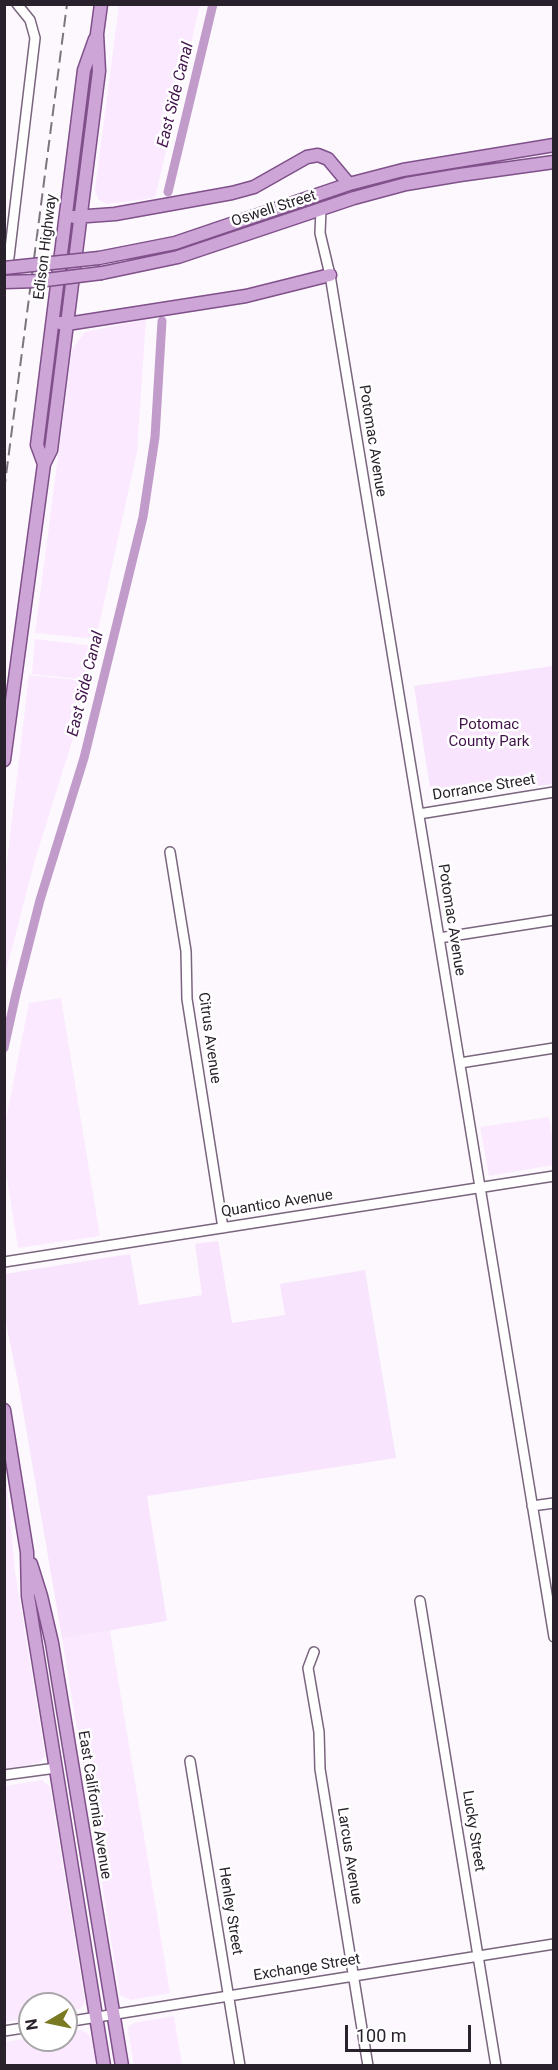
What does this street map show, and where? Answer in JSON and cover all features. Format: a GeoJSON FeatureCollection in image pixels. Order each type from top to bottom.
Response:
{"type":"FeatureCollection","features":[{"type":"Feature","properties":{"kind":"main road","name":"Edison Highway"},"geometry":{"type":"LineString","coordinates":[[4,760],[44,464],[51,450],[81,218],[99,71],[97,34],[101,4]]}},
{"type":"Feature","properties":{"kind":"main road","name":"Edison Highway"},"geometry":{"type":"LineString","coordinates":[[44,464],[37,446],[65,216],[84,70],[97,34]]}},
{"type":"Feature","properties":{"kind":"main road","name":"Oswell Street"},"geometry":{"type":"LineString","coordinates":[[5,278],[175,243],[349,184],[403,170],[554,145]]}},
{"type":"Feature","properties":{"kind":"main road","name":"Oswell Street"},"geometry":{"type":"LineString","coordinates":[[65,216],[81,218],[232,193],[254,187],[307,157],[318,155],[328,159],[349,184]]}},
{"type":"Feature","properties":{"kind":"main road"},"geometry":{"type":"LineString","coordinates":[[534,165],[536,159],[540,157],[554,155]]}},
{"type":"Feature","properties":{"kind":"main road","name":"Oswell Street"},"geometry":{"type":"LineString","coordinates":[[5,278],[38,281],[102,273],[178,257],[321,209],[406,184],[554,162]]}},
{"type":"Feature","properties":{"kind":"main road"},"geometry":{"type":"LineString","coordinates":[[52,322],[67,324],[246,296],[330,275]]}},
{"type":"Feature","properties":{"kind":"main road","name":"East California Avenue"},"geometry":{"type":"LineString","coordinates":[[4,1410],[27,1552],[28,1596],[104,2066]]}},
{"type":"Feature","properties":{"kind":"main road","name":"East California Avenue"},"geometry":{"type":"LineString","coordinates":[[27,1552],[41,1596],[52,1643],[122,2066]]}},
{"type":"Feature","properties":{"kind":"main road"},"geometry":{"type":"LineString","coordinates":[[56,1768],[62,1772],[66,1781],[74,1822],[86,1849]]}},
{"type":"Feature","properties":{"kind":"street"},"geometry":{"type":"LineString","coordinates":[[5,278],[8,232],[34,45],[30,20],[17,4]]}},
{"type":"Feature","properties":{"kind":"street","name":"Potomac Avenue"},"geometry":{"type":"LineString","coordinates":[[321,209],[320,233],[330,275],[554,1637]]}},
{"type":"Feature","properties":{"kind":"street","name":"Dorrance Street"},"geometry":{"type":"LineString","coordinates":[[419,813],[554,792]]}},
{"type":"Feature","properties":{"kind":"street","name":"Citrus Avenue"},"geometry":{"type":"LineString","coordinates":[[170,852],[186,951],[187,999],[224,1227]]}},
{"type":"Feature","properties":{"kind":"street"},"geometry":{"type":"LineString","coordinates":[[439,938],[554,920]]}},
{"type":"Feature","properties":{"kind":"street"},"geometry":{"type":"LineString","coordinates":[[460,1063],[554,1048]]}},
{"type":"Feature","properties":{"kind":"street","name":"Quantico Avenue"},"geometry":{"type":"LineString","coordinates":[[4,1262],[554,1176]]}},
{"type":"Feature","properties":{"kind":"street"},"geometry":{"type":"LineString","coordinates":[[532,1506],[554,1503]]}},
{"type":"Feature","properties":{"kind":"street","name":"Lucky Street"},"geometry":{"type":"LineString","coordinates":[[420,1601],[496,2066]]}},
{"type":"Feature","properties":{"kind":"street","name":"Larcus Avenue"},"geometry":{"type":"LineString","coordinates":[[314,1652],[308,1668],[319,1732],[320,1769],[368,2066]]}},
{"type":"Feature","properties":{"kind":"street","name":"Henley Street"},"geometry":{"type":"LineString","coordinates":[[190,1761],[240,2066]]}},
{"type":"Feature","properties":{"kind":"street"},"geometry":{"type":"LineString","coordinates":[[4,1775],[56,1768]]}},
{"type":"Feature","properties":{"kind":"street","name":"Exchange Street"},"geometry":{"type":"LineString","coordinates":[[78,2020],[554,1944]]}},
{"type":"Feature","properties":{"kind":"shaded area"},"geometry":{"type":"Polygon","coordinates":[[[119,5],[200,5],[155,198],[106,204],[98,199],[95,190],[119,5]]]}},
{"type":"Feature","properties":{"kind":"shaded area"},"geometry":{"type":"Polygon","coordinates":[[[146,319],[137,452],[96,639],[35,633],[72,349],[85,332],[146,319]]]}},
{"type":"Feature","properties":{"kind":"shaded area"},"geometry":{"type":"Polygon","coordinates":[[[35,639],[94,646],[88,680],[32,674],[35,639]]]}},
{"type":"Feature","properties":{"kind":"shaded area"},"geometry":{"type":"Polygon","coordinates":[[[29,675],[87,681],[79,719],[35,860],[5,975],[5,878],[29,675]]]}},
{"type":"Feature","properties":{"kind":"shaded area"},"geometry":{"type":"Polygon","coordinates":[[[61,998],[100,1236],[18,1248],[5,1166],[5,1124],[29,1003],[61,998]]]}},
{"type":"Feature","properties":{"kind":"shaded area"},"geometry":{"type":"Polygon","coordinates":[[[549,1117],[553,1142],[553,1165],[489,1176],[480,1127],[549,1117]]]}},
{"type":"Feature","properties":{"kind":"shaded area"},"geometry":{"type":"Polygon","coordinates":[[[4,1453],[15,1571],[45,1756],[39,1763],[5,1769],[4,1453]]]}},
{"type":"Feature","properties":{"kind":"shaded area"},"geometry":{"type":"Polygon","coordinates":[[[110,1630],[170,1993],[131,2000],[120,1995],[62,1638],[110,1630]]]}},
{"type":"Feature","properties":{"kind":"shaded area"},"geometry":{"type":"Polygon","coordinates":[[[42,1780],[50,1787],[85,2003],[78,2009],[78,1992],[18,1992],[18,2020],[5,2022],[5,1786],[42,1780]]]}},
{"type":"Feature","properties":{"kind":"shaded area"},"geometry":{"type":"Polygon","coordinates":[[[174,2016],[182,2065],[134,2065],[129,2026],[134,2023],[174,2016]]]}},
{"type":"Feature","properties":{"kind":"shaded area"},"geometry":{"type":"Polygon","coordinates":[[[78,2030],[82,2030],[91,2036],[96,2065],[5,2065],[5,2042],[18,2040],[18,2052],[78,2052],[78,2030]]]}},
{"type":"Feature","properties":{"kind":"green space","name":"Potomac County Park"},"geometry":{"type":"Polygon","coordinates":[[[553,666],[553,784],[432,800],[414,686],[553,666]]]}},
{"type":"Feature","properties":{"kind":"green space"},"geometry":{"type":"Polygon","coordinates":[[[218,1241],[232,1323],[285,1315],[280,1284],[365,1270],[396,1458],[147,1496],[167,1621],[62,1638],[5,1318],[5,1274],[130,1254],[139,1305],[202,1295],[195,1244],[218,1241]]]}},
{"type":"Feature","properties":{"kind":"waterway","name":"East Side Canal"},"geometry":{"type":"LineString","coordinates":[[168,192],[213,4]]}},
{"type":"Feature","properties":{"kind":"waterway","name":"East Side Canal"},"geometry":{"type":"LineString","coordinates":[[4,1048],[40,900],[84,758],[143,517],[155,437],[162,321]]}},
{"type":"Feature","properties":{"kind":"railway"},"geometry":{"type":"LineString","coordinates":[[4,491],[67,4]]}}]}
